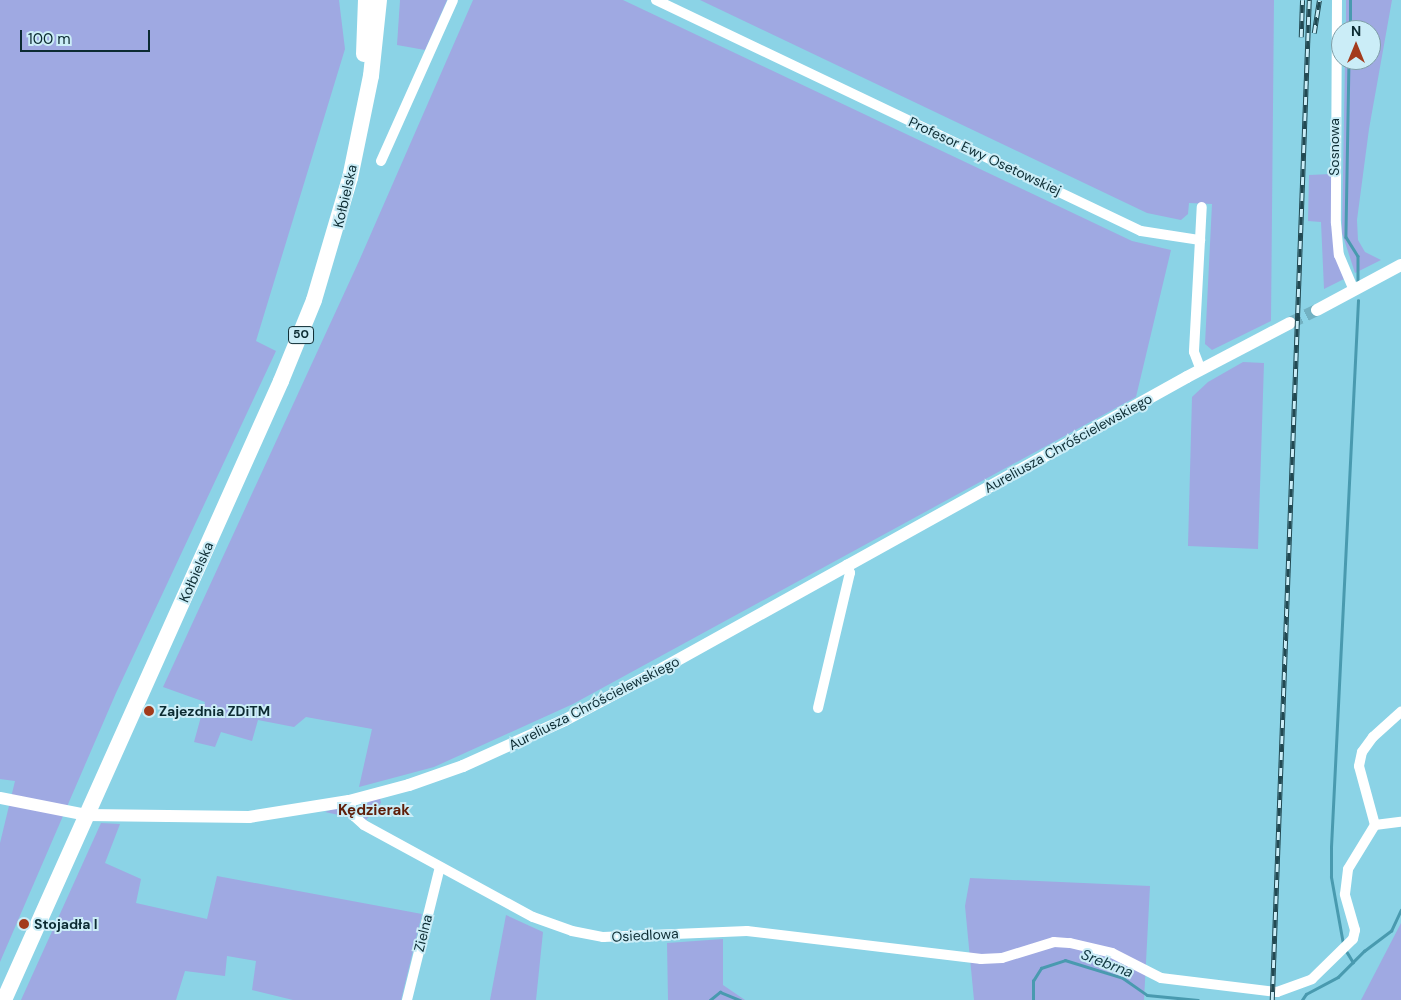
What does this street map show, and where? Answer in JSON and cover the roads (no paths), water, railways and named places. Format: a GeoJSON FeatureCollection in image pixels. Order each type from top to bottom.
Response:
{"type":"FeatureCollection","features":[{"type":"Feature","properties":{"kind":"main road","name":"50"},"geometry":{"type":"LineString","coordinates":[[358,134],[366,0]]}},
{"type":"Feature","properties":{"kind":"main road","name":"50"},"geometry":{"type":"LineString","coordinates":[[358,134],[371,76],[379,0]]}},
{"type":"Feature","properties":{"kind":"main road","name":"Kołbielska"},"geometry":{"type":"LineString","coordinates":[[4,1000],[307,320],[336,234],[358,134]]}},
{"type":"Feature","properties":{"kind":"street"},"geometry":{"type":"LineString","coordinates":[[381,161],[453,0]]}},
{"type":"Feature","properties":{"kind":"street","name":"Profesor Ewy Osetowskiej"},"geometry":{"type":"LineString","coordinates":[[656,0],[1141,231],[1200,240]]}},
{"type":"Feature","properties":{"kind":"street","name":"Sosnowa"},"geometry":{"type":"LineString","coordinates":[[1337,0],[1336,223],[1339,255],[1354,290]]}},
{"type":"Feature","properties":{"kind":"street"},"geometry":{"type":"LineString","coordinates":[[1201,370],[1194,352],[1202,207]]}},
{"type":"Feature","properties":{"kind":"street"},"geometry":{"type":"LineString","coordinates":[[1317,310],[1401,265]]}},
{"type":"Feature","properties":{"kind":"street","name":"Aureliusza Chróścielewskiego"},"geometry":{"type":"LineString","coordinates":[[0,798],[87,815],[249,817],[348,801],[409,785],[462,766],[565,720],[1201,370],[1290,323]]}},
{"type":"Feature","properties":{"kind":"street"},"geometry":{"type":"LineString","coordinates":[[818,708],[850,573],[847,565]]}},
{"type":"Feature","properties":{"kind":"street"},"geometry":{"type":"LineString","coordinates":[[1401,712],[1373,737],[1362,752],[1359,766],[1375,825],[1401,822]]}},
{"type":"Feature","properties":{"kind":"street","name":"Osiedlowa"},"geometry":{"type":"LineString","coordinates":[[348,801],[358,821],[533,917],[572,931],[603,937],[747,931],[981,959],[1002,958],[1054,942],[1070,943],[1112,954],[1161,978],[1284,991],[1312,980],[1353,939],[1355,930],[1345,894],[1348,869],[1375,825]]}},
{"type":"Feature","properties":{"kind":"street","name":"Zielna"},"geometry":{"type":"LineString","coordinates":[[407,1000],[440,867]]}},
{"type":"Feature","properties":{"kind":"waterway"},"geometry":{"type":"LineString","coordinates":[[1350,0],[1350,20]]}},
{"type":"Feature","properties":{"kind":"waterway"},"geometry":{"type":"LineString","coordinates":[[1349,70],[1346,237],[1358,256],[1358,280]]}},
{"type":"Feature","properties":{"kind":"waterway"},"geometry":{"type":"LineString","coordinates":[[1343,944],[1331,877],[1331,847],[1358,301]]}},
{"type":"Feature","properties":{"kind":"waterway","name":"Srebrna"},"geometry":{"type":"LineString","coordinates":[[1302,1000],[1306,994],[1338,977],[1364,951],[1391,931],[1401,910]]}},
{"type":"Feature","properties":{"kind":"waterway"},"geometry":{"type":"LineString","coordinates":[[1347,952],[1353,962]]}},
{"type":"Feature","properties":{"kind":"waterway","name":"Srebrna"},"geometry":{"type":"LineString","coordinates":[[1033,1000],[1033,981],[1041,968],[1065,960],[1123,978],[1147,995],[1198,1000]]}},
{"type":"Feature","properties":{"kind":"waterway","name":"Srebrna"},"geometry":{"type":"LineString","coordinates":[[710,1000],[720,992],[740,1000]]}},
{"type":"Feature","properties":{"kind":"tunnel"},"geometry":{"type":"LineString","coordinates":[[1290,323],[1317,310]]}},
{"type":"Feature","properties":{"kind":"railway"},"geometry":{"type":"LineString","coordinates":[[1301,37],[1302,0]]}},
{"type":"Feature","properties":{"kind":"railway"},"geometry":{"type":"LineString","coordinates":[[1272,1000],[1309,0]]}},
{"type":"Feature","properties":{"kind":"railway"},"geometry":{"type":"LineString","coordinates":[[1314,33],[1319,0]]}},
{"type":"Feature","properties":{"kind":"place","name":"Zajezdnia ZDiTM"},"geometry":{"type":"Point","coordinates":[149,711]}},
{"type":"Feature","properties":{"kind":"place","name":"Stojadła I"},"geometry":{"type":"Point","coordinates":[24,924]}},
{"type":"Feature","properties":{"kind":"district","name":"Kędzierak"},"geometry":{"type":"Point","coordinates":[374,811]}}]}
